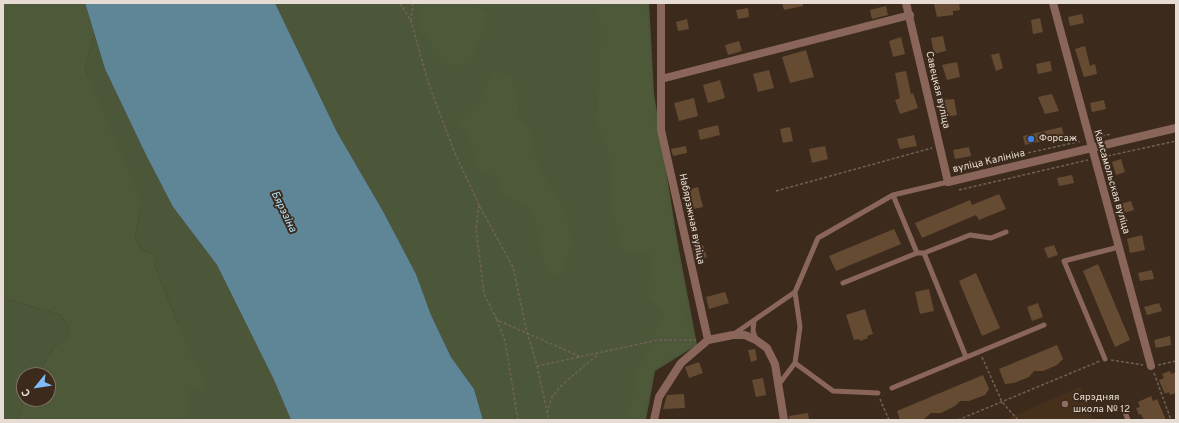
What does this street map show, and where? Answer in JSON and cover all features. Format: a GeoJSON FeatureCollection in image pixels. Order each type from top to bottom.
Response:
{"type":"FeatureCollection","features":[{"type":"Feature","properties":{"kind":"street","name":"Набярэжная вуліца"},"geometry":{"type":"LineString","coordinates":[[661,3],[661,130],[708,340]]}},
{"type":"Feature","properties":{"kind":"street","name":"Савецкая вуліца"},"geometry":{"type":"LineString","coordinates":[[906,3],[948,182]]}},
{"type":"Feature","properties":{"kind":"street","name":"Камсамольская вуліца"},"geometry":{"type":"LineString","coordinates":[[1053,3],[1088,139],[1119,246],[1151,366]]}},
{"type":"Feature","properties":{"kind":"street"},"geometry":{"type":"LineString","coordinates":[[661,80],[910,16]]}},
{"type":"Feature","properties":{"kind":"street","name":"вуліца Калініна"},"geometry":{"type":"LineString","coordinates":[[948,182],[1176,128]]}},
{"type":"Feature","properties":{"kind":"street"},"geometry":{"type":"LineString","coordinates":[[654,420],[658,397],[681,363],[708,340],[734,335],[745,335],[756,340],[767,348],[772,356],[779,384],[784,420]]}},
{"type":"Feature","properties":{"kind":"lane"},"geometry":{"type":"LineString","coordinates":[[779,384],[794,362],[800,327],[795,292],[818,238],[893,195],[948,182]]}},
{"type":"Feature","properties":{"kind":"lane"},"geometry":{"type":"LineString","coordinates":[[893,195],[917,253]]}},
{"type":"Feature","properties":{"kind":"lane"},"geometry":{"type":"LineString","coordinates":[[843,283],[917,253],[924,253],[970,235],[991,238],[1006,232]]}},
{"type":"Feature","properties":{"kind":"lane"},"geometry":{"type":"LineString","coordinates":[[1105,359],[1064,261],[1119,246]]}},
{"type":"Feature","properties":{"kind":"lane"},"geometry":{"type":"LineString","coordinates":[[924,253],[966,357]]}},
{"type":"Feature","properties":{"kind":"lane"},"geometry":{"type":"LineString","coordinates":[[734,335],[795,292]]}},
{"type":"Feature","properties":{"kind":"lane"},"geometry":{"type":"LineString","coordinates":[[754,321],[753,331],[756,340]]}},
{"type":"Feature","properties":{"kind":"lane"},"geometry":{"type":"LineString","coordinates":[[892,388],[1044,326]]}},
{"type":"Feature","properties":{"kind":"lane"},"geometry":{"type":"LineString","coordinates":[[794,362],[833,391],[878,393]]}},
{"type":"Feature","properties":{"kind":"lane"},"geometry":{"type":"LineString","coordinates":[[1125,412],[1128,420]]}},
{"type":"Feature","properties":{"kind":"path"},"geometry":{"type":"LineString","coordinates":[[400,3],[411,20],[428,82],[454,151],[479,205],[513,266],[527,332],[549,420]]}},
{"type":"Feature","properties":{"kind":"path"},"geometry":{"type":"LineString","coordinates":[[411,20],[413,3]]}},
{"type":"Feature","properties":{"kind":"path"},"geometry":{"type":"LineString","coordinates":[[955,169],[1118,132]]}},
{"type":"Feature","properties":{"kind":"path"},"geometry":{"type":"LineString","coordinates":[[959,190],[1176,141]]}},
{"type":"Feature","properties":{"kind":"path"},"geometry":{"type":"LineString","coordinates":[[776,191],[939,146]]}},
{"type":"Feature","properties":{"kind":"path"},"geometry":{"type":"LineString","coordinates":[[479,205],[476,229],[484,294],[497,320],[505,341],[518,420]]}},
{"type":"Feature","properties":{"kind":"path"},"geometry":{"type":"LineString","coordinates":[[497,320],[581,357]]}},
{"type":"Feature","properties":{"kind":"path"},"geometry":{"type":"LineString","coordinates":[[536,366],[658,340],[708,340]]}},
{"type":"Feature","properties":{"kind":"path"},"geometry":{"type":"LineString","coordinates":[[979,352],[1002,402],[1018,420]]}},
{"type":"Feature","properties":{"kind":"path"},"geometry":{"type":"LineString","coordinates":[[547,413],[552,397],[562,385],[599,353]]}},
{"type":"Feature","properties":{"kind":"path"},"geometry":{"type":"LineString","coordinates":[[958,420],[1105,359],[1151,366],[1176,360]]}},
{"type":"Feature","properties":{"kind":"path"},"geometry":{"type":"LineString","coordinates":[[1151,366],[1171,420]]}},
{"type":"Feature","properties":{"kind":"path"},"geometry":{"type":"LineString","coordinates":[[878,393],[889,420]]}},
{"type":"Feature","properties":{"kind":"path"},"geometry":{"type":"LineString","coordinates":[[1011,420],[1015,418]]}},
{"type":"Feature","properties":{"kind":"shaded area","name":"Сярэдняя школа № 12"},"geometry":{"type":"Polygon","coordinates":[[[1081,387],[1094,420],[1004,420],[1081,387]]]}},
{"type":"Feature","properties":{"kind":"green space"},"geometry":{"type":"Polygon","coordinates":[[[3,3],[85,3],[94,33],[85,70],[136,188],[141,210],[135,238],[143,251],[154,254],[154,264],[193,361],[208,380],[203,390],[187,391],[188,420],[18,420],[22,407],[56,407],[56,367],[42,367],[55,346],[67,339],[69,328],[61,315],[3,298],[3,3]]]}},
{"type":"Feature","properties":{"kind":"green space"},"geometry":{"type":"Polygon","coordinates":[[[275,3],[649,3],[654,94],[677,239],[697,345],[655,371],[646,420],[483,420],[474,389],[451,357],[431,315],[416,274],[384,213],[337,132],[275,3]]]}},
{"type":"Feature","properties":{"kind":"green space"},"geometry":{"type":"Polygon","coordinates":[[[425,3],[474,3],[487,14],[486,28],[482,33],[470,62],[458,66],[445,64],[433,56],[431,42],[422,31],[419,18],[425,3]]]}},
{"type":"Feature","properties":{"kind":"green space"},"geometry":{"type":"Polygon","coordinates":[[[597,3],[647,3],[653,110],[687,300],[685,316],[686,322],[691,327],[693,338],[655,339],[653,334],[665,312],[649,297],[647,288],[654,272],[648,251],[637,254],[624,250],[619,239],[613,211],[611,170],[607,147],[597,122],[601,32],[597,3]]]}},
{"type":"Feature","properties":{"kind":"green space"},"geometry":{"type":"Polygon","coordinates":[[[94,33],[105,69],[146,155],[173,207],[217,265],[274,380],[291,420],[188,420],[177,321],[154,264],[154,254],[143,251],[135,238],[141,210],[85,70],[94,33]]]}},
{"type":"Feature","properties":{"kind":"green space"},"geometry":{"type":"Polygon","coordinates":[[[500,71],[512,80],[518,103],[518,117],[527,126],[532,137],[533,150],[541,173],[556,194],[567,217],[571,242],[564,269],[557,275],[550,273],[544,262],[534,216],[528,207],[503,195],[500,182],[491,174],[478,169],[476,157],[467,131],[457,122],[483,98],[490,73],[500,71]]]}},
{"type":"Feature","properties":{"kind":"green space"},"geometry":{"type":"Polygon","coordinates":[[[3,298],[61,315],[69,328],[67,339],[55,346],[42,367],[16,367],[16,407],[22,407],[18,420],[3,420],[3,298]]]}},
{"type":"Feature","properties":{"kind":"green space"},"geometry":{"type":"Polygon","coordinates":[[[694,342],[694,345],[653,369],[644,420],[628,420],[639,365],[655,343],[694,342]]]}},
{"type":"Feature","properties":{"kind":"water","name":"Бярэзіна"},"geometry":{"type":"Polygon","coordinates":[[[85,3],[275,3],[337,132],[384,213],[416,274],[431,315],[451,357],[474,389],[483,420],[291,420],[274,380],[217,265],[173,207],[146,155],[105,69],[85,3]]]}},
{"type":"Feature","properties":{"kind":"building"},"geometry":{"type":"Polygon","coordinates":[[[782,3],[803,3],[803,6],[784,10],[782,3]]]}},
{"type":"Feature","properties":{"kind":"building"},"geometry":{"type":"Polygon","coordinates":[[[959,3],[960,10],[953,11],[953,15],[937,17],[934,4],[959,3]]]}},
{"type":"Feature","properties":{"kind":"building"},"geometry":{"type":"Polygon","coordinates":[[[886,6],[888,15],[872,19],[870,10],[886,6]]]}},
{"type":"Feature","properties":{"kind":"building"},"geometry":{"type":"Polygon","coordinates":[[[748,8],[749,17],[738,19],[736,10],[748,8]]]}},
{"type":"Feature","properties":{"kind":"building"},"geometry":{"type":"Polygon","coordinates":[[[1082,14],[1084,23],[1070,26],[1068,17],[1082,14]]]}},
{"type":"Feature","properties":{"kind":"building"},"geometry":{"type":"Polygon","coordinates":[[[1040,18],[1043,32],[1033,34],[1031,20],[1040,18]]]}},
{"type":"Feature","properties":{"kind":"building"},"geometry":{"type":"Polygon","coordinates":[[[687,19],[689,29],[678,31],[676,22],[687,19]]]}},
{"type":"Feature","properties":{"kind":"building"},"geometry":{"type":"Polygon","coordinates":[[[943,36],[946,51],[934,54],[931,38],[943,36]]]}},
{"type":"Feature","properties":{"kind":"building"},"geometry":{"type":"Polygon","coordinates":[[[901,37],[905,54],[893,57],[889,41],[901,37]]]}},
{"type":"Feature","properties":{"kind":"building"},"geometry":{"type":"Polygon","coordinates":[[[739,41],[742,51],[728,55],[725,45],[739,41]]]}},
{"type":"Feature","properties":{"kind":"building"},"geometry":{"type":"Polygon","coordinates":[[[1085,46],[1090,66],[1095,64],[1097,74],[1084,77],[1075,49],[1085,46]]]}},
{"type":"Feature","properties":{"kind":"building"},"geometry":{"type":"Polygon","coordinates":[[[806,50],[814,77],[790,83],[782,57],[806,50]]]}},
{"type":"Feature","properties":{"kind":"building"},"geometry":{"type":"Polygon","coordinates":[[[999,53],[1003,68],[996,71],[991,55],[999,53]]]}},
{"type":"Feature","properties":{"kind":"building"},"geometry":{"type":"Polygon","coordinates":[[[1050,61],[1052,71],[1038,74],[1036,64],[1050,61]]]}},
{"type":"Feature","properties":{"kind":"building"},"geometry":{"type":"Polygon","coordinates":[[[957,62],[960,77],[947,80],[942,65],[957,62]]]}},
{"type":"Feature","properties":{"kind":"building"},"geometry":{"type":"Polygon","coordinates":[[[769,70],[774,88],[758,92],[753,74],[769,70]]]}},
{"type":"Feature","properties":{"kind":"building"},"geometry":{"type":"Polygon","coordinates":[[[906,71],[911,94],[913,93],[918,108],[900,114],[895,100],[900,98],[895,73],[906,71]]]}},
{"type":"Feature","properties":{"kind":"building"},"geometry":{"type":"Polygon","coordinates":[[[720,80],[725,98],[708,103],[703,85],[720,80]]]}},
{"type":"Feature","properties":{"kind":"building"},"geometry":{"type":"Polygon","coordinates":[[[1052,94],[1059,111],[1045,114],[1038,97],[1052,94]]]}},
{"type":"Feature","properties":{"kind":"building"},"geometry":{"type":"Polygon","coordinates":[[[694,98],[698,116],[679,121],[674,103],[694,98]]]}},
{"type":"Feature","properties":{"kind":"building"},"geometry":{"type":"Polygon","coordinates":[[[954,99],[957,115],[946,117],[943,100],[954,99]]]}},
{"type":"Feature","properties":{"kind":"building"},"geometry":{"type":"Polygon","coordinates":[[[1104,100],[1106,109],[1092,112],[1090,103],[1104,100]]]}},
{"type":"Feature","properties":{"kind":"building"},"geometry":{"type":"Polygon","coordinates":[[[718,125],[720,135],[700,140],[698,130],[718,125]]]}},
{"type":"Feature","properties":{"kind":"building"},"geometry":{"type":"Polygon","coordinates":[[[790,127],[793,141],[783,143],[780,129],[790,127]]]}},
{"type":"Feature","properties":{"kind":"building"},"geometry":{"type":"Polygon","coordinates":[[[1062,127],[1064,136],[1025,145],[1023,136],[1062,127]]]}},
{"type":"Feature","properties":{"kind":"building"},"geometry":{"type":"Polygon","coordinates":[[[914,135],[917,146],[900,149],[897,139],[914,135]]]}},
{"type":"Feature","properties":{"kind":"building"},"geometry":{"type":"Polygon","coordinates":[[[686,146],[687,153],[673,156],[671,149],[686,146]]]}},
{"type":"Feature","properties":{"kind":"building"},"geometry":{"type":"Polygon","coordinates":[[[825,146],[828,159],[812,163],[809,149],[825,146]]]}},
{"type":"Feature","properties":{"kind":"building"},"geometry":{"type":"Polygon","coordinates":[[[969,147],[971,156],[955,159],[953,150],[969,147]]]}},
{"type":"Feature","properties":{"kind":"building"},"geometry":{"type":"Polygon","coordinates":[[[1121,159],[1125,172],[1116,175],[1112,162],[1121,159]]]}},
{"type":"Feature","properties":{"kind":"building"},"geometry":{"type":"Polygon","coordinates":[[[1072,175],[1074,183],[1059,186],[1057,178],[1072,175]]]}},
{"type":"Feature","properties":{"kind":"building"},"geometry":{"type":"Polygon","coordinates":[[[698,187],[703,207],[689,210],[684,191],[698,187]]]}},
{"type":"Feature","properties":{"kind":"building"},"geometry":{"type":"Polygon","coordinates":[[[999,194],[1006,209],[979,220],[976,215],[922,238],[915,223],[970,200],[972,205],[999,194]]]}},
{"type":"Feature","properties":{"kind":"building"},"geometry":{"type":"Polygon","coordinates":[[[1131,201],[1134,210],[1120,214],[1117,205],[1131,201]]]}},
{"type":"Feature","properties":{"kind":"building"},"geometry":{"type":"Polygon","coordinates":[[[894,229],[901,244],[836,271],[829,256],[894,229]]]}},
{"type":"Feature","properties":{"kind":"building"},"geometry":{"type":"Polygon","coordinates":[[[1142,235],[1145,250],[1130,253],[1127,239],[1142,235]]]}},
{"type":"Feature","properties":{"kind":"building"},"geometry":{"type":"Polygon","coordinates":[[[703,245],[707,257],[696,261],[693,248],[703,245]]]}},
{"type":"Feature","properties":{"kind":"building"},"geometry":{"type":"Polygon","coordinates":[[[1054,245],[1058,255],[1048,258],[1044,248],[1054,245]]]}},
{"type":"Feature","properties":{"kind":"building"},"geometry":{"type":"Polygon","coordinates":[[[1098,264],[1130,340],[1115,347],[1083,271],[1098,264]]]}},
{"type":"Feature","properties":{"kind":"building"},"geometry":{"type":"Polygon","coordinates":[[[1152,270],[1154,279],[1140,281],[1138,273],[1152,270]]]}},
{"type":"Feature","properties":{"kind":"building"},"geometry":{"type":"Polygon","coordinates":[[[976,273],[1000,328],[982,336],[959,281],[976,273]]]}},
{"type":"Feature","properties":{"kind":"building"},"geometry":{"type":"Polygon","coordinates":[[[929,289],[934,311],[920,314],[915,292],[929,289]]]}},
{"type":"Feature","properties":{"kind":"building"},"geometry":{"type":"Polygon","coordinates":[[[725,292],[729,303],[709,309],[706,297],[725,292]]]}},
{"type":"Feature","properties":{"kind":"building"},"geometry":{"type":"Polygon","coordinates":[[[1038,303],[1043,317],[1032,321],[1027,307],[1038,303]]]}},
{"type":"Feature","properties":{"kind":"building"},"geometry":{"type":"Polygon","coordinates":[[[1159,303],[1162,311],[1147,315],[1144,307],[1159,303]]]}},
{"type":"Feature","properties":{"kind":"building"},"geometry":{"type":"Polygon","coordinates":[[[865,309],[873,334],[860,341],[859,339],[854,340],[846,315],[865,309]]]}},
{"type":"Feature","properties":{"kind":"building"},"geometry":{"type":"Polygon","coordinates":[[[1170,336],[1171,345],[1156,348],[1154,340],[1170,336]]]}},
{"type":"Feature","properties":{"kind":"building"},"geometry":{"type":"Polygon","coordinates":[[[1057,345],[1063,359],[1057,365],[1043,371],[1034,371],[1029,377],[1014,383],[1005,384],[999,369],[1057,345]]]}},
{"type":"Feature","properties":{"kind":"building"},"geometry":{"type":"Polygon","coordinates":[[[755,349],[757,360],[751,362],[748,350],[755,349]]]}},
{"type":"Feature","properties":{"kind":"building"},"geometry":{"type":"Polygon","coordinates":[[[699,362],[703,373],[689,378],[685,367],[699,362]]]}},
{"type":"Feature","properties":{"kind":"building"},"geometry":{"type":"Polygon","coordinates":[[[1170,371],[1171,374],[1176,372],[1176,393],[1170,395],[1169,392],[1165,394],[1159,380],[1164,378],[1162,374],[1170,371]]]}},
{"type":"Feature","properties":{"kind":"building"},"geometry":{"type":"Polygon","coordinates":[[[983,375],[989,389],[985,395],[969,401],[960,401],[955,406],[941,413],[931,413],[923,420],[900,420],[897,411],[983,375]]]}},
{"type":"Feature","properties":{"kind":"building"},"geometry":{"type":"Polygon","coordinates":[[[763,378],[766,395],[756,397],[752,380],[763,378]]]}},
{"type":"Feature","properties":{"kind":"building"},"geometry":{"type":"Polygon","coordinates":[[[684,394],[685,408],[663,409],[667,395],[684,394]]]}},
{"type":"Feature","properties":{"kind":"building"},"geometry":{"type":"Polygon","coordinates":[[[1151,396],[1153,401],[1157,399],[1166,420],[1144,420],[1141,414],[1139,415],[1136,408],[1140,407],[1138,402],[1151,396]]]}},
{"type":"Feature","properties":{"kind":"building"},"geometry":{"type":"Polygon","coordinates":[[[808,413],[809,420],[789,420],[789,416],[808,413]]]}},
{"type":"Feature","properties":{"kind":"place","name":"Форсаж"},"geometry":{"type":"Point","coordinates":[1031,139]}},
{"type":"Feature","properties":{"kind":"place","name":"Сярэдняя школа № 12"},"geometry":{"type":"Point","coordinates":[1065,404]}}]}
